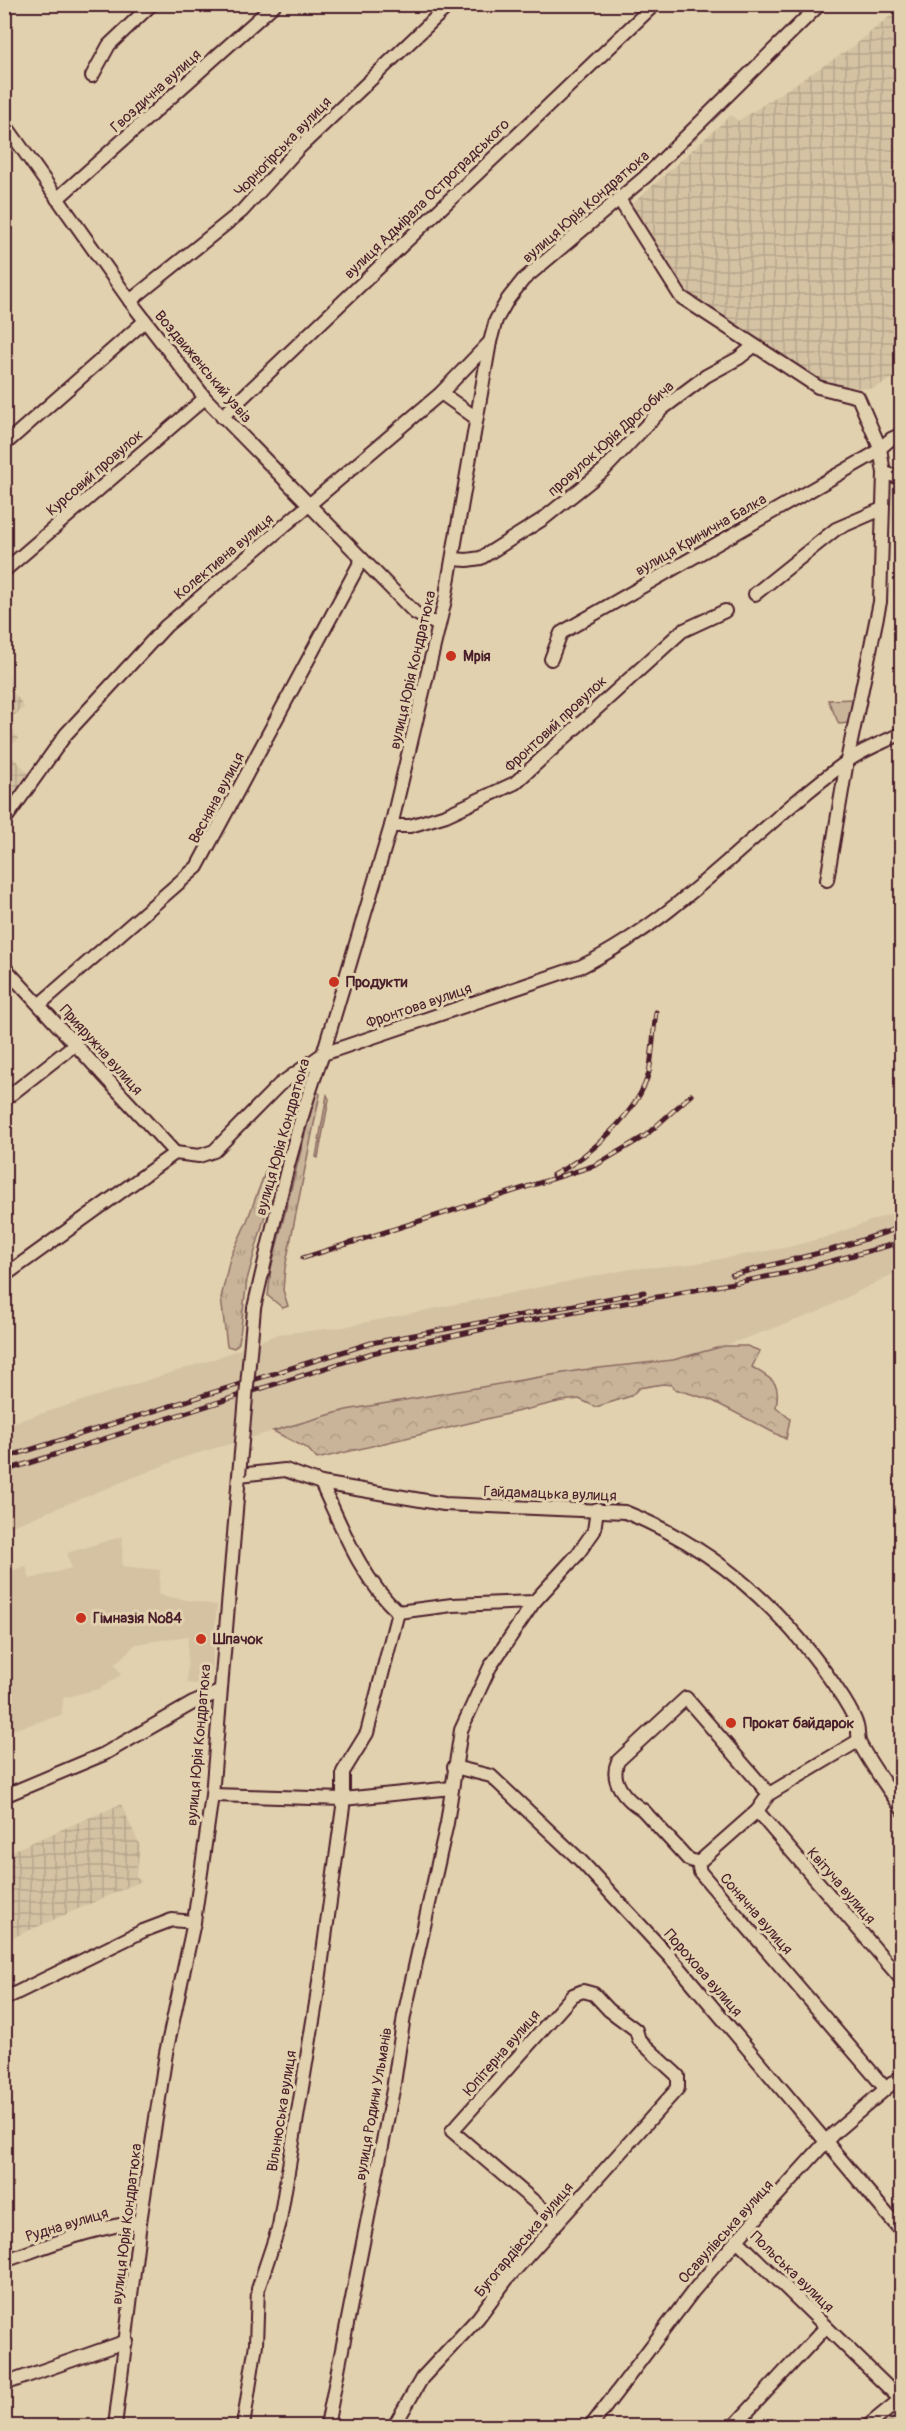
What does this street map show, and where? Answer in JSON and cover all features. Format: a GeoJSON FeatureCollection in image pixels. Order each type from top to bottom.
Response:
{"type":"FeatureCollection","features":[{"type":"Feature","properties":{"kind":"street"},"geometry":{"type":"LineString","coordinates":[[92,76],[109,45],[152,4]]}},
{"type":"Feature","properties":{"kind":"street","name":"Гвоздична вулиця"},"geometry":{"type":"LineString","coordinates":[[57,199],[275,4]]}},
{"type":"Feature","properties":{"kind":"street","name":"Чорногірська вулиця"},"geometry":{"type":"LineString","coordinates":[[130,301],[242,211],[298,149],[450,4]]}},
{"type":"Feature","properties":{"kind":"street","name":"вулиця Адмірала Остроградського"},"geometry":{"type":"LineString","coordinates":[[222,417],[655,4]]}},
{"type":"Feature","properties":{"kind":"street","name":"вулиця Юрія Кондратюка"},"geometry":{"type":"LineString","coordinates":[[115,2427],[140,2222],[166,2053],[194,1922],[212,1795],[219,1692],[254,1308],[284,1180],[310,1089],[323,1054],[392,826],[453,559],[476,418],[496,320],[507,299],[523,280],[619,199],[731,95],[820,4]]}},
{"type":"Feature","properties":{"kind":"street","name":"Воздвиженський узвіз"},"geometry":{"type":"LineString","coordinates":[[4,123],[130,301],[205,398],[415,613],[438,625]]}},
{"type":"Feature","properties":{"kind":"street"},"geometry":{"type":"LineString","coordinates":[[619,199],[681,297],[818,387],[858,397],[880,448],[884,473],[880,602],[846,761],[827,880]]}},
{"type":"Feature","properties":{"kind":"street"},"geometry":{"type":"LineString","coordinates":[[4,445],[145,321]]}},
{"type":"Feature","properties":{"kind":"street","name":"Колективна вулиця"},"geometry":{"type":"LineString","coordinates":[[4,821],[66,734],[166,626],[441,393],[490,342]]}},
{"type":"Feature","properties":{"kind":"street","name":"провулок Юрія Дрогобича"},"geometry":{"type":"LineString","coordinates":[[453,559],[481,558],[543,519],[603,471],[662,409],[706,376],[739,358],[754,346]]}},
{"type":"Feature","properties":{"kind":"street"},"geometry":{"type":"LineString","coordinates":[[441,393],[476,418]]}},
{"type":"Feature","properties":{"kind":"street","name":"Курсовий провулок"},"geometry":{"type":"LineString","coordinates":[[4,571],[205,398]]}},
{"type":"Feature","properties":{"kind":"street","name":"вулиця Кринична Балка"},"geometry":{"type":"LineString","coordinates":[[551,659],[561,633],[872,455],[902,434]]}},
{"type":"Feature","properties":{"kind":"street"},"geometry":{"type":"LineString","coordinates":[[884,473],[902,478]]}},
{"type":"Feature","properties":{"kind":"street"},"geometry":{"type":"LineString","coordinates":[[755,594],[836,529],[882,509]]}},
{"type":"Feature","properties":{"kind":"street","name":"Весняна вулиця"},"geometry":{"type":"LineString","coordinates":[[40,1004],[197,867],[362,559]]}},
{"type":"Feature","properties":{"kind":"street","name":"Фронтовий провулок"},"geometry":{"type":"LineString","coordinates":[[392,826],[410,826],[446,815],[515,783],[682,631],[725,611]]}},
{"type":"Feature","properties":{"kind":"street","name":"Фронтова вулиця"},"geometry":{"type":"LineString","coordinates":[[175,1153],[199,1156],[214,1151],[279,1085],[323,1054],[582,966],[620,947],[671,911],[756,835],[846,761],[902,733]]}},
{"type":"Feature","properties":{"kind":"street","name":"Прияружна вулиця"},"geometry":{"type":"LineString","coordinates":[[4,967],[175,1153]]}},
{"type":"Feature","properties":{"kind":"street"},"geometry":{"type":"LineString","coordinates":[[4,1100],[74,1045]]}},
{"type":"Feature","properties":{"kind":"street"},"geometry":{"type":"LineString","coordinates":[[4,1276],[175,1153]]}},
{"type":"Feature","properties":{"kind":"street","name":"Гайдамацька вулиця"},"geometry":{"type":"LineString","coordinates":[[239,1475],[285,1470],[321,1483],[444,1504],[597,1509],[625,1512],[650,1522],[733,1572],[761,1597],[808,1651],[843,1699],[857,1726],[858,1741],[902,1809]]}},
{"type":"Feature","properties":{"kind":"street"},"geometry":{"type":"LineString","coordinates":[[321,1483],[351,1546],[385,1601],[398,1612],[452,1605],[534,1602]]}},
{"type":"Feature","properties":{"kind":"street","name":"вулиця Родини Ульманів"},"geometry":{"type":"LineString","coordinates":[[327,2427],[388,2114],[404,2016],[447,1823],[461,1730],[490,1666],[534,1602],[577,1555],[594,1531],[597,1509]]}},
{"type":"Feature","properties":{"kind":"street","name":"Вільнюська вулиця"},"geometry":{"type":"LineString","coordinates":[[243,2427],[256,2344],[258,2289],[279,2226],[294,2123],[302,2094],[343,1799],[343,1772],[367,1733],[398,1612]]}},
{"type":"Feature","properties":{"kind":"street"},"geometry":{"type":"LineString","coordinates":[[4,1796],[104,1754],[194,1703],[219,1692]]}},
{"type":"Feature","properties":{"kind":"street","name":"Сонячна вулиця"},"geometry":{"type":"LineString","coordinates":[[769,1794],[686,1698],[618,1761],[613,1773],[615,1781],[688,1859],[698,1863],[700,1872],[885,2088]]}},
{"type":"Feature","properties":{"kind":"street"},"geometry":{"type":"LineString","coordinates":[[698,1863],[757,1811],[769,1794],[858,1741]]}},
{"type":"Feature","properties":{"kind":"street","name":"Порохова вулиця"},"geometry":{"type":"LineString","coordinates":[[454,1767],[491,1776],[581,1861],[679,1967],[902,2232]]}},
{"type":"Feature","properties":{"kind":"street"},"geometry":{"type":"LineString","coordinates":[[212,1795],[343,1799],[452,1788]]}},
{"type":"Feature","properties":{"kind":"street","name":"Квітуча вулиця"},"geometry":{"type":"LineString","coordinates":[[757,1811],[902,1980]]}},
{"type":"Feature","properties":{"kind":"street"},"geometry":{"type":"LineString","coordinates":[[4,1999],[143,1931],[172,1920],[194,1922]]}},
{"type":"Feature","properties":{"kind":"street","name":"Юпітерна вулиця"},"geometry":{"type":"LineString","coordinates":[[558,2222],[452,2131],[573,1995],[583,1991],[594,1995],[609,2010],[636,2030],[639,2040],[678,2076]]}},
{"type":"Feature","properties":{"kind":"street","name":"Осавулівська вулиця"},"geometry":{"type":"LineString","coordinates":[[591,2427],[694,2290],[738,2240],[826,2141],[902,2075]]}},
{"type":"Feature","properties":{"kind":"street","name":"Бугогардівська вулиця"},"geometry":{"type":"LineString","coordinates":[[394,2427],[422,2378],[478,2318],[501,2286],[550,2234],[558,2222],[678,2088],[678,2076]]}},
{"type":"Feature","properties":{"kind":"street","name":"Рудна вулиця"},"geometry":{"type":"LineString","coordinates":[[4,2261],[120,2224],[140,2222]]}},
{"type":"Feature","properties":{"kind":"street","name":"Польська вулиця"},"geometry":{"type":"LineString","coordinates":[[738,2240],[901,2398]]}},
{"type":"Feature","properties":{"kind":"street","name":"Польська вулиця"},"geometry":{"type":"LineString","coordinates":[[734,2427],[826,2327]]}},
{"type":"Feature","properties":{"kind":"street"},"geometry":{"type":"LineString","coordinates":[[4,2384],[127,2341]]}},
{"type":"Feature","properties":{"kind":"street"},"geometry":{"type":"LineString","coordinates":[[868,2427],[901,2398]]}},
{"type":"Feature","properties":{"kind":"shaded area"},"geometry":{"type":"Polygon","coordinates":[[[901,7],[901,374],[873,389],[819,384],[688,295],[631,215],[629,207],[731,115],[738,121],[854,46],[901,7]]]}},
{"type":"Feature","properties":{"kind":"shaded area"},"geometry":{"type":"Polygon","coordinates":[[[4,668],[11,682],[10,687],[24,707],[8,721],[18,739],[6,751],[30,774],[5,807],[4,668]]]}},
{"type":"Feature","properties":{"kind":"shaded area"},"geometry":{"type":"Polygon","coordinates":[[[901,1210],[901,1270],[816,1313],[724,1346],[673,1360],[581,1370],[346,1410],[185,1457],[5,1529],[5,1425],[211,1360],[278,1334],[343,1327],[630,1269],[691,1264],[789,1247],[826,1237],[901,1210]]]}},
{"type":"Feature","properties":{"kind":"shaded area","name":"Гімназія №84"},"geometry":{"type":"Polygon","coordinates":[[[123,1536],[122,1566],[160,1570],[159,1595],[217,1605],[211,1675],[208,1685],[187,1683],[188,1636],[136,1644],[115,1664],[121,1675],[99,1689],[63,1698],[62,1715],[5,1732],[5,1573],[26,1566],[30,1579],[71,1568],[67,1553],[123,1536]]]}},
{"type":"Feature","properties":{"kind":"shaded area"},"geometry":{"type":"Polygon","coordinates":[[[121,1804],[140,1846],[136,1877],[142,1881],[5,1941],[5,1854],[121,1804]]]}},
{"type":"Feature","properties":{"kind":"green space"},"geometry":{"type":"Polygon","coordinates":[[[854,699],[849,723],[839,724],[828,700],[854,699]]]}},
{"type":"Feature","properties":{"kind":"green space"},"geometry":{"type":"Polygon","coordinates":[[[296,1089],[298,1096],[247,1280],[239,1343],[234,1348],[227,1346],[221,1298],[230,1258],[247,1221],[290,1105],[292,1092],[296,1089]]]}},
{"type":"Feature","properties":{"kind":"green space"},"geometry":{"type":"Polygon","coordinates":[[[316,1091],[320,1094],[285,1268],[283,1290],[288,1306],[283,1308],[268,1296],[271,1268],[316,1091]]]}},
{"type":"Feature","properties":{"kind":"green space"},"geometry":{"type":"Polygon","coordinates":[[[327,1095],[329,1099],[318,1158],[316,1157],[327,1095]]]}},
{"type":"Feature","properties":{"kind":"green space"},"geometry":{"type":"Polygon","coordinates":[[[724,1346],[747,1346],[760,1351],[752,1367],[774,1382],[776,1386],[776,1407],[790,1419],[786,1439],[711,1400],[675,1389],[672,1385],[663,1384],[639,1388],[631,1396],[596,1407],[579,1399],[562,1401],[317,1459],[308,1449],[273,1431],[346,1410],[581,1370],[673,1360],[724,1346]]]}},
{"type":"Feature","properties":{"kind":"green space"},"geometry":{"type":"Polygon","coordinates":[[[901,2401],[901,2426],[871,2426],[901,2401]]]}},
{"type":"Feature","properties":{"kind":"railway"},"geometry":{"type":"LineString","coordinates":[[553,1175],[596,1145],[635,1103],[649,1072],[656,1012]]}},
{"type":"Feature","properties":{"kind":"railway"},"geometry":{"type":"LineString","coordinates":[[303,1258],[596,1165],[645,1136],[691,1095]]}},
{"type":"Feature","properties":{"kind":"railway"},"geometry":{"type":"LineString","coordinates":[[732,1275],[831,1250],[902,1227]]}},
{"type":"Feature","properties":{"kind":"railway"},"geometry":{"type":"LineString","coordinates":[[4,1471],[372,1353],[484,1329],[787,1273],[902,1242]]}},
{"type":"Feature","properties":{"kind":"railway"},"geometry":{"type":"LineString","coordinates":[[4,1458],[371,1343],[644,1292]]}},
{"type":"Feature","properties":{"kind":"place","name":"Мрія"},"geometry":{"type":"Point","coordinates":[451,656]}},
{"type":"Feature","properties":{"kind":"place","name":"Продукти"},"geometry":{"type":"Point","coordinates":[334,982]}},
{"type":"Feature","properties":{"kind":"place","name":"Гімназія №84"},"geometry":{"type":"Point","coordinates":[81,1618]}},
{"type":"Feature","properties":{"kind":"place","name":"Шпачок"},"geometry":{"type":"Point","coordinates":[201,1639]}},
{"type":"Feature","properties":{"kind":"place","name":"Прокат байдарок"},"geometry":{"type":"Point","coordinates":[731,1723]}}]}
